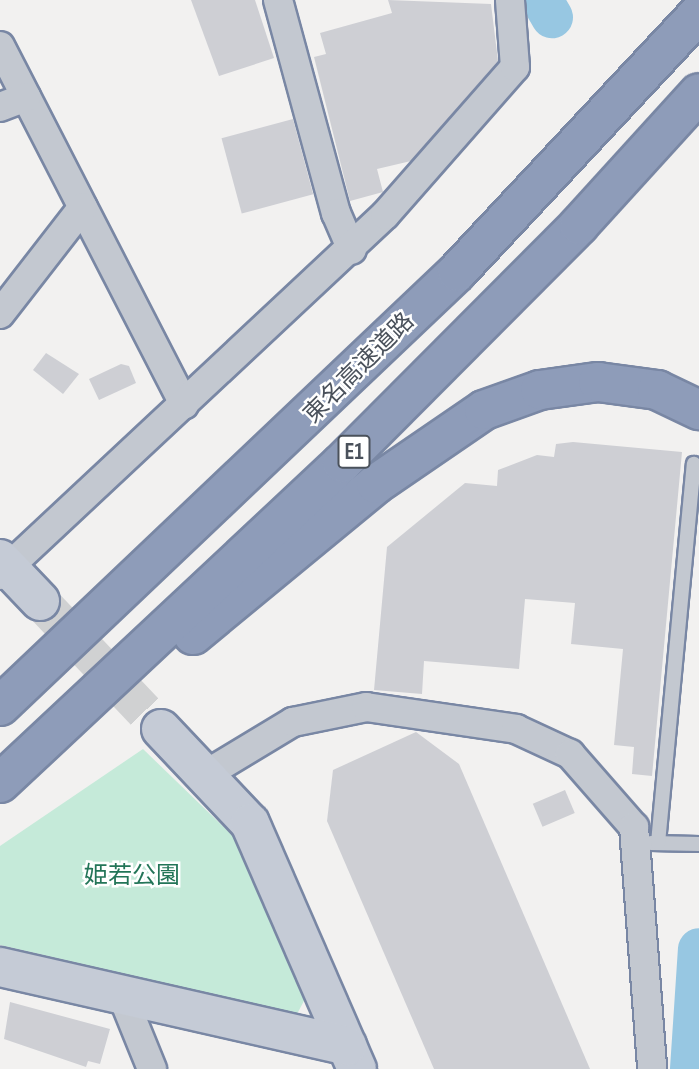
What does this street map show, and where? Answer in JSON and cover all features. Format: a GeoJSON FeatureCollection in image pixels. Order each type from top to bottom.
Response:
{"type":"FeatureCollection","features":[{"type":"Feature","properties":{"kind":"highway"},"geometry":{"type":"LineString","coordinates":[[651,55],[684,0]]}},
{"type":"Feature","properties":{"kind":"highway"},"geometry":{"type":"LineString","coordinates":[[651,55],[699,12],[691,0]]}},
{"type":"Feature","properties":{"kind":"highway","name":"東名高速道路"},"geometry":{"type":"LineString","coordinates":[[0,706],[457,272],[651,55]]}},
{"type":"Feature","properties":{"kind":"highway","name":"E1"},"geometry":{"type":"LineString","coordinates":[[0,784],[342,463],[579,225],[694,99]]}},
{"type":"Feature","properties":{"kind":"highway"},"geometry":{"type":"LineString","coordinates":[[0,784],[376,484],[484,410],[540,390],[598,382],[657,390],[699,410]]}},
{"type":"Feature","properties":{"kind":"street"},"geometry":{"type":"LineString","coordinates":[[278,0],[335,214],[352,250]]}},
{"type":"Feature","properties":{"kind":"street"},"geometry":{"type":"LineString","coordinates":[[40,601],[3,567],[352,250],[515,67],[510,0]]}},
{"type":"Feature","properties":{"kind":"street"},"geometry":{"type":"LineString","coordinates":[[0,46],[13,102],[83,207],[184,404]]}},
{"type":"Feature","properties":{"kind":"street"},"geometry":{"type":"LineString","coordinates":[[0,314],[83,207]]}},
{"type":"Feature","properties":{"kind":"street"},"geometry":{"type":"LineString","coordinates":[[205,775],[254,743],[323,711],[366,707],[454,716],[516,729],[570,754],[634,827],[644,843],[652,1069]]}},
{"type":"Feature","properties":{"kind":"street"},"geometry":{"type":"LineString","coordinates":[[161,729],[250,823],[266,851],[352,1058]]}},
{"type":"Feature","properties":{"kind":"street"},"geometry":{"type":"LineString","coordinates":[[0,967],[122,995],[352,1058]]}},
{"type":"Feature","properties":{"kind":"street"},"geometry":{"type":"LineString","coordinates":[[122,995],[152,1069]]}},
{"type":"Feature","properties":{"kind":"lane"},"geometry":{"type":"LineString","coordinates":[[694,464],[644,843],[699,844]]}},
{"type":"Feature","properties":{"kind":"green space","name":"姫若公園"},"geometry":{"type":"Polygon","coordinates":[[[143,749],[234,837],[305,999],[297,1014],[0,945],[0,846],[143,749]]]}},
{"type":"Feature","properties":{"kind":"building"},"geometry":{"type":"Polygon","coordinates":[[[191,0],[255,0],[274,58],[219,76],[191,0]]]}},
{"type":"Feature","properties":{"kind":"building"},"geometry":{"type":"Polygon","coordinates":[[[388,0],[491,4],[498,61],[411,161],[377,169],[383,192],[350,201],[314,57],[326,54],[320,33],[392,13],[388,0]]]}},
{"type":"Feature","properties":{"kind":"building"},"geometry":{"type":"Polygon","coordinates":[[[293,119],[313,194],[242,213],[222,138],[293,119]]]}},
{"type":"Feature","properties":{"kind":"building"},"geometry":{"type":"Polygon","coordinates":[[[46,353],[79,374],[63,394],[33,370],[46,353]]]}},
{"type":"Feature","properties":{"kind":"building"},"geometry":{"type":"Polygon","coordinates":[[[121,364],[129,366],[136,383],[99,400],[89,379],[121,364]]]}},
{"type":"Feature","properties":{"kind":"building"},"geometry":{"type":"Polygon","coordinates":[[[573,442],[682,452],[652,776],[632,774],[634,747],[614,745],[623,649],[571,644],[575,603],[525,599],[519,669],[424,661],[422,694],[374,690],[387,547],[465,483],[497,486],[498,470],[537,455],[554,457],[556,444],[573,442]]]}},
{"type":"Feature","properties":{"kind":"building"},"geometry":{"type":"Polygon","coordinates":[[[416,732],[459,764],[590,1069],[434,1069],[327,821],[333,770],[416,732]]]}},
{"type":"Feature","properties":{"kind":"building"},"geometry":{"type":"Polygon","coordinates":[[[565,790],[575,813],[543,827],[533,804],[565,790]]]}},
{"type":"Feature","properties":{"kind":"building"},"geometry":{"type":"Polygon","coordinates":[[[10,1002],[110,1029],[100,1064],[88,1061],[86,1067],[4,1039],[10,1002]]]}},
{"type":"Feature","properties":{"kind":"waterway"},"geometry":{"type":"LineString","coordinates":[[542,0],[552,17]]}},
{"type":"Feature","properties":{"kind":"waterway"},"geometry":{"type":"LineString","coordinates":[[691,1069],[699,949]]}},
{"type":"Feature","properties":{"kind":"tunnel"},"geometry":{"type":"LineString","coordinates":[[40,601],[161,729]]}}]}
